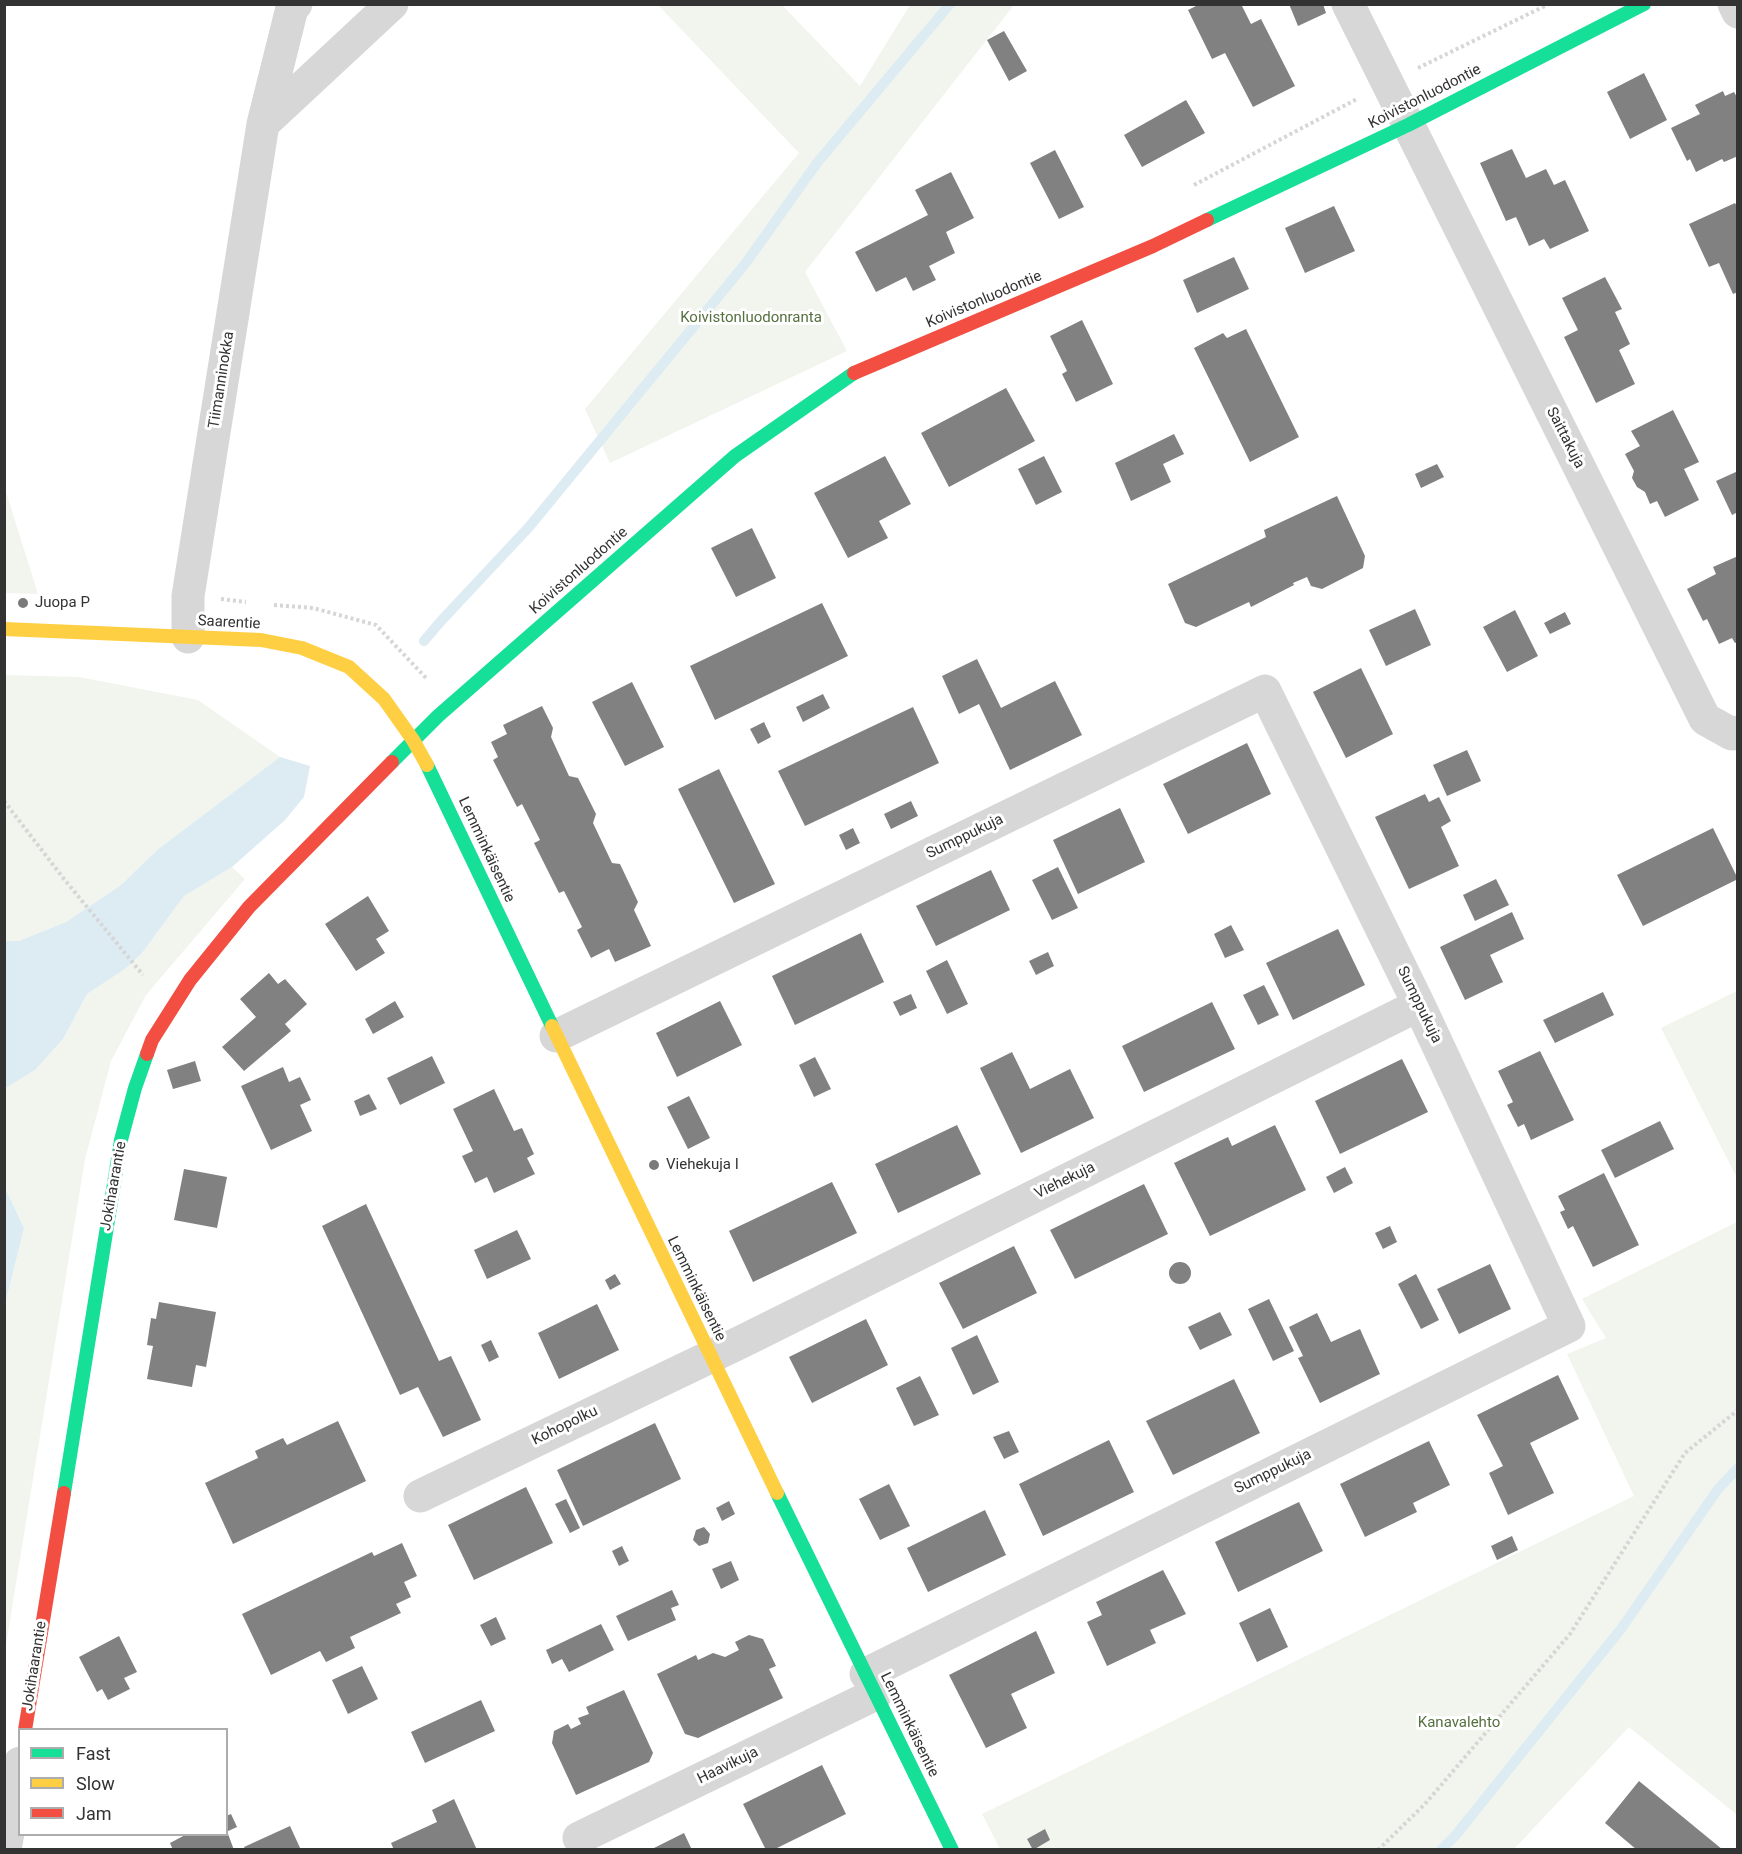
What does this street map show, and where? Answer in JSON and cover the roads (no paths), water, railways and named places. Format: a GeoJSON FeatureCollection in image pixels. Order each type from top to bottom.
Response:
{"type":"FeatureCollection","features":[{"type":"Feature","properties":{"kind":"street","name":"Tiimanninokka"},"geometry":{"type":"LineString","coordinates":[[188,637],[188,596],[263,124],[292,8],[296,4]]}},
{"type":"Feature","properties":{"kind":"street"},"geometry":{"type":"LineString","coordinates":[[263,124],[392,4]]}},
{"type":"Feature","properties":{"kind":"street","name":"Saittakuja"},"geometry":{"type":"LineString","coordinates":[[1348,4],[1705,718],[1732,734],[1737,732]]}},
{"type":"Feature","properties":{"kind":"street","name":"Koivistonluodontie"},"geometry":{"type":"LineString","coordinates":[[413,741],[735,456],[850,375],[1153,246],[1408,125],[1644,4]]}},
{"type":"Feature","properties":{"kind":"street"},"geometry":{"type":"LineString","coordinates":[[1734,4],[1737,12]]}},
{"type":"Feature","properties":{"kind":"street","name":"Saarentie"},"geometry":{"type":"LineString","coordinates":[[4,629],[261,640],[302,648],[349,667],[384,699],[413,741]]}},
{"type":"Feature","properties":{"kind":"street","name":"Sumppukuja"},"geometry":{"type":"LineString","coordinates":[[556,1036],[1265,691],[1419,1005],[1569,1326],[871,1684]]}},
{"type":"Feature","properties":{"kind":"street","name":"Lemminkäisentie"},"geometry":{"type":"LineString","coordinates":[[413,741],[434,779],[710,1356],[952,1850]]}},
{"type":"Feature","properties":{"kind":"street","name":"Jokihaarantie"},"geometry":{"type":"LineString","coordinates":[[25,1728],[121,1140],[135,1088],[152,1040],[190,980],[249,907],[358,800],[413,741]]}},
{"type":"Feature","properties":{"kind":"street","name":"Viehekuja"},"geometry":{"type":"LineString","coordinates":[[710,1356],[1419,1005]]}},
{"type":"Feature","properties":{"kind":"street","name":"Kohopolku"},"geometry":{"type":"LineString","coordinates":[[420,1496],[710,1356]]}},
{"type":"Feature","properties":{"kind":"street","name":"Haavikuja"},"geometry":{"type":"LineString","coordinates":[[579,1838],[871,1684]]}},
{"type":"Feature","properties":{"kind":"street"},"geometry":{"type":"LineString","coordinates":[[5,1850],[18,1775]]}},
{"type":"Feature","properties":{"kind":"waterway"},"geometry":{"type":"LineString","coordinates":[[424,641],[529,527],[745,264],[817,163],[950,4]]}},
{"type":"Feature","properties":{"kind":"waterway"},"geometry":{"type":"LineString","coordinates":[[1441,1850],[1455,1836],[1621,1629],[1718,1489],[1738,1468]]}},
{"type":"Feature","properties":{"kind":"place","name":"Juopa P"},"geometry":{"type":"Point","coordinates":[23,603]}},
{"type":"Feature","properties":{"kind":"place","name":"Viehekuja I"},"geometry":{"type":"Point","coordinates":[654,1165]}},
{"type":"Feature","properties":{"kind":"park label","name":"Koivistonluodonranta"},"geometry":{"type":"Point","coordinates":[751,318]}},
{"type":"Feature","properties":{"kind":"park label","name":"Kanavalehto"},"geometry":{"type":"Point","coordinates":[1459,1723]}}]}
